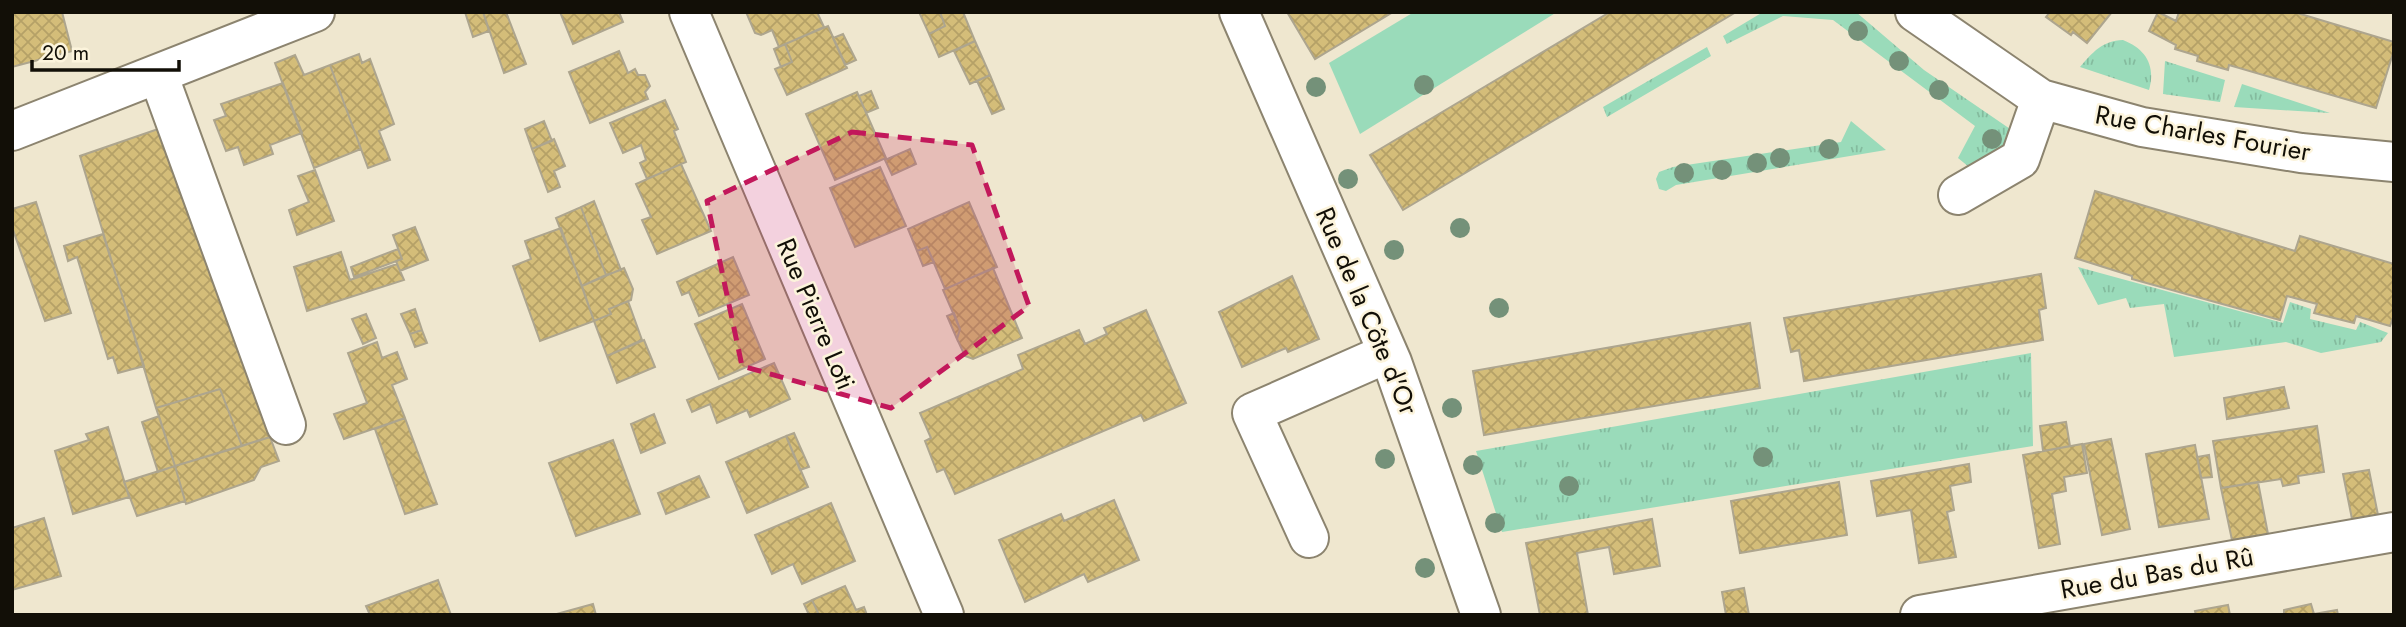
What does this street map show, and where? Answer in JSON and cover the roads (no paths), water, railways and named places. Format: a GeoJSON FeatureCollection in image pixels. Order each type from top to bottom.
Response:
{"type":"FeatureCollection","features":[{"type":"Feature","properties":{"kind":"street"},"geometry":{"type":"LineString","coordinates":[[12,131],[315,12]]}},
{"type":"Feature","properties":{"kind":"street","name":"Rue Pierre Loti"},"geometry":{"type":"LineString","coordinates":[[688,12],[944,615]]}},
{"type":"Feature","properties":{"kind":"street","name":"Rue de la Côte d'Or"},"geometry":{"type":"LineString","coordinates":[[1239,12],[1388,353],[1481,615]]}},
{"type":"Feature","properties":{"kind":"street","name":"Rue Charles Fourier"},"geometry":{"type":"LineString","coordinates":[[1915,12],[2041,99],[2142,127],[2301,153],[2392,154]]}},
{"type":"Feature","properties":{"kind":"street"},"geometry":{"type":"LineString","coordinates":[[158,74],[286,425]]}},
{"type":"Feature","properties":{"kind":"street"},"geometry":{"type":"LineString","coordinates":[[1958,195],[2020,159],[2041,99]]}},
{"type":"Feature","properties":{"kind":"street"},"geometry":{"type":"LineString","coordinates":[[1308,538],[1252,413],[1388,353]]}},
{"type":"Feature","properties":{"kind":"street","name":"Rue du Bas du Rû"},"geometry":{"type":"LineString","coordinates":[[1920,615],[2394,531]]}}]}
